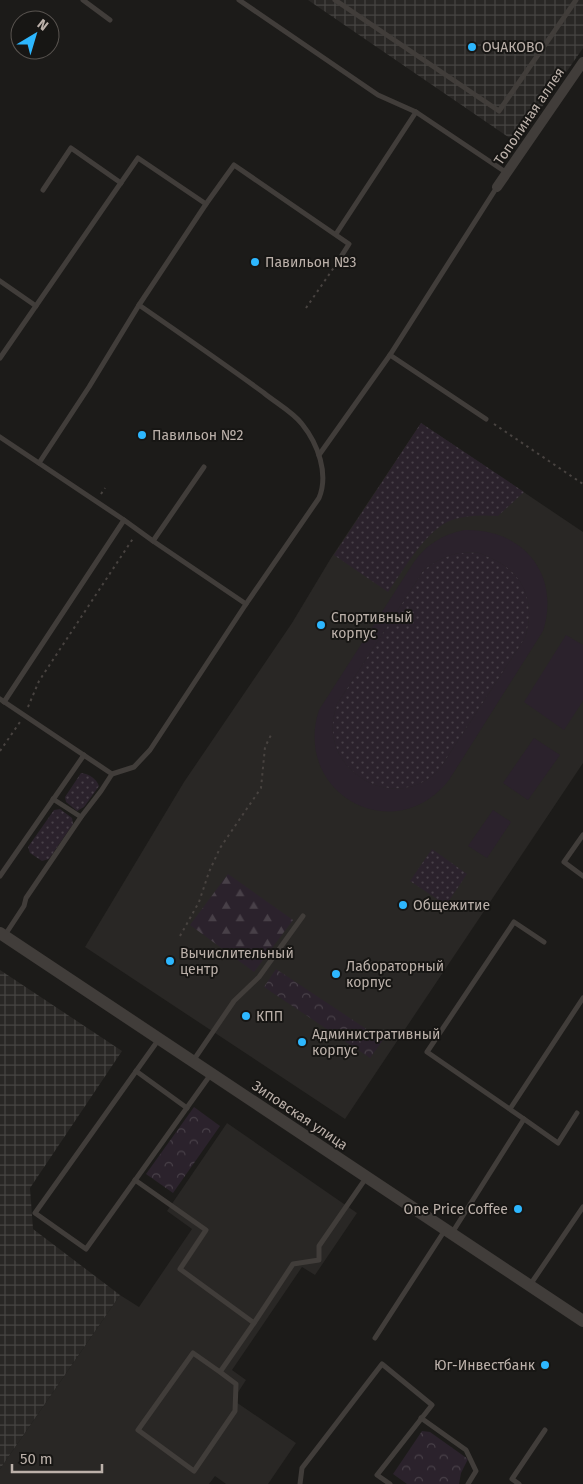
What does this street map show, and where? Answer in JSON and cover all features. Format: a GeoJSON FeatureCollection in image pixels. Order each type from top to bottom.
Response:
{"type":"FeatureCollection","features":[{"type":"Feature","properties":{"kind":"street","name":"Тополиная аллея"},"geometry":{"type":"LineString","coordinates":[[497,187],[583,62]]}},
{"type":"Feature","properties":{"kind":"street","name":"Зиповская улица"},"geometry":{"type":"LineString","coordinates":[[2,934],[583,1322]]}},
{"type":"Feature","properties":{"kind":"lane"},"geometry":{"type":"LineString","coordinates":[[83,0],[110,20]]}},
{"type":"Feature","properties":{"kind":"lane"},"geometry":{"type":"LineString","coordinates":[[239,0],[378,95],[416,112],[507,173]]}},
{"type":"Feature","properties":{"kind":"lane"},"geometry":{"type":"LineString","coordinates":[[335,0],[500,111],[576,0]]}},
{"type":"Feature","properties":{"kind":"lane"},"geometry":{"type":"LineString","coordinates":[[336,234],[416,112]]}},
{"type":"Feature","properties":{"kind":"lane"},"geometry":{"type":"LineString","coordinates":[[43,190],[71,148],[120,183]]}},
{"type":"Feature","properties":{"kind":"lane"},"geometry":{"type":"LineString","coordinates":[[0,358],[138,158],[206,204]]}},
{"type":"Feature","properties":{"kind":"lane"},"geometry":{"type":"LineString","coordinates":[[39,463],[89,388],[139,305],[234,165],[349,244],[342,255]]}},
{"type":"Feature","properties":{"kind":"lane"},"geometry":{"type":"LineString","coordinates":[[319,454],[390,355],[497,187]]}},
{"type":"Feature","properties":{"kind":"lane"},"geometry":{"type":"LineString","coordinates":[[0,281],[36,306]]}},
{"type":"Feature","properties":{"kind":"lane"},"geometry":{"type":"LineString","coordinates":[[2,934],[24,906],[26,898],[112,774],[134,767],[150,750],[246,604],[319,498],[322,490],[323,480],[319,454],[314,442],[299,420],[256,387],[139,305]]}},
{"type":"Feature","properties":{"kind":"lane"},"geometry":{"type":"LineString","coordinates":[[390,355],[486,419]]}},
{"type":"Feature","properties":{"kind":"lane"},"geometry":{"type":"LineString","coordinates":[[0,436],[246,604]]}},
{"type":"Feature","properties":{"kind":"lane"},"geometry":{"type":"LineString","coordinates":[[153,541],[204,467]]}},
{"type":"Feature","properties":{"kind":"lane"},"geometry":{"type":"LineString","coordinates":[[112,774],[2,700],[124,520]]}},
{"type":"Feature","properties":{"kind":"lane"},"geometry":{"type":"LineString","coordinates":[[0,876],[84,755]]}},
{"type":"Feature","properties":{"kind":"lane"},"geometry":{"type":"LineString","coordinates":[[53,799],[81,817]]}},
{"type":"Feature","properties":{"kind":"lane"},"geometry":{"type":"LineString","coordinates":[[583,835],[564,862],[583,876]]}},
{"type":"Feature","properties":{"kind":"lane"},"geometry":{"type":"LineString","coordinates":[[193,1061],[234,1001],[259,977],[303,916]]}},
{"type":"Feature","properties":{"kind":"lane"},"geometry":{"type":"LineString","coordinates":[[544,942],[514,922],[427,1052],[558,1143],[576,1113]]}},
{"type":"Feature","properties":{"kind":"lane"},"geometry":{"type":"LineString","coordinates":[[510,1110],[583,998]]}},
{"type":"Feature","properties":{"kind":"lane"},"geometry":{"type":"LineString","coordinates":[[159,1039],[35,1213],[86,1249],[211,1073]]}},
{"type":"Feature","properties":{"kind":"lane"},"geometry":{"type":"LineString","coordinates":[[136,1071],[186,1108]]}},
{"type":"Feature","properties":{"kind":"lane"},"geometry":{"type":"LineString","coordinates":[[375,1338],[524,1119]]}},
{"type":"Feature","properties":{"kind":"lane"},"geometry":{"type":"LineString","coordinates":[[220,1372],[293,1264],[319,1260],[319,1246],[367,1177]]}},
{"type":"Feature","properties":{"kind":"lane"},"geometry":{"type":"LineString","coordinates":[[135,1180],[206,1230],[180,1269],[254,1323]]}},
{"type":"Feature","properties":{"kind":"lane"},"geometry":{"type":"LineString","coordinates":[[530,1286],[583,1207]]}},
{"type":"Feature","properties":{"kind":"lane"},"geometry":{"type":"LineString","coordinates":[[193,1353],[220,1372],[236,1384],[235,1411],[194,1471],[138,1430],[193,1353]]}},
{"type":"Feature","properties":{"kind":"lane"},"geometry":{"type":"LineString","coordinates":[[300,1484],[302,1468],[382,1364],[432,1405],[377,1475],[390,1484]]}},
{"type":"Feature","properties":{"kind":"lane"},"geometry":{"type":"LineString","coordinates":[[421,1418],[466,1450],[476,1471],[468,1484]]}},
{"type":"Feature","properties":{"kind":"lane"},"geometry":{"type":"LineString","coordinates":[[519,1484],[512,1479],[545,1430]]}},
{"type":"Feature","properties":{"kind":"path"},"geometry":{"type":"LineString","coordinates":[[306,308],[342,255]]}},
{"type":"Feature","properties":{"kind":"path"},"geometry":{"type":"LineString","coordinates":[[486,419],[583,484]]}},
{"type":"Feature","properties":{"kind":"path"},"geometry":{"type":"LineString","coordinates":[[100,496],[105,488]]}},
{"type":"Feature","properties":{"kind":"path"},"geometry":{"type":"LineString","coordinates":[[0,751],[24,716],[39,681],[139,531]]}},
{"type":"Feature","properties":{"kind":"path"},"geometry":{"type":"LineString","coordinates":[[180,936],[198,902],[220,848],[261,788],[265,747],[272,733]]}},
{"type":"Feature","properties":{"kind":"shaded area","name":"ОЧАКОВО"},"geometry":{"type":"Polygon","coordinates":[[[308,0],[583,0],[583,48],[517,143],[308,0]]]}},
{"type":"Feature","properties":{"kind":"shaded area"},"geometry":{"type":"Polygon","coordinates":[[[421,423],[583,532],[583,763],[345,1119],[85,947],[184,782],[292,623],[331,558],[421,423]]]}},
{"type":"Feature","properties":{"kind":"shaded area"},"geometry":{"type":"Polygon","coordinates":[[[0,970],[122,1051],[30,1188],[33,1229],[120,1295],[0,1469],[0,970]]]}},
{"type":"Feature","properties":{"kind":"shaded area"},"geometry":{"type":"Polygon","coordinates":[[[227,1123],[357,1213],[315,1275],[302,1267],[232,1370],[246,1380],[233,1400],[296,1443],[268,1484],[226,1484],[215,1476],[209,1484],[0,1484],[0,1469],[120,1295],[139,1307],[192,1229],[167,1211],[227,1123]]]}},
{"type":"Feature","properties":{"kind":"green space"},"geometry":{"type":"Polygon","coordinates":[[[421,423],[524,492],[498,516],[463,517],[442,525],[424,541],[388,592],[334,555],[421,423]]]}},
{"type":"Feature","properties":{"kind":"green space"},"geometry":{"type":"Polygon","coordinates":[[[464,530],[485,531],[504,537],[520,546],[532,559],[541,574],[547,591],[547,610],[543,631],[449,780],[427,800],[402,810],[377,810],[353,802],[334,787],[320,766],[315,740],[319,710],[414,562],[430,545],[464,530]],[[459,553],[440,559],[423,571],[337,704],[333,726],[336,747],[342,759],[351,770],[373,784],[386,788],[400,788],[421,783],[434,775],[525,638],[529,615],[526,594],[522,584],[515,575],[497,561],[479,553],[459,553]]]}},
{"type":"Feature","properties":{"kind":"green space"},"geometry":{"type":"Polygon","coordinates":[[[459,553],[479,553],[497,561],[515,575],[522,584],[526,594],[529,615],[525,638],[434,775],[421,783],[400,788],[386,788],[373,784],[351,770],[342,759],[336,747],[333,726],[337,704],[423,571],[440,559],[459,553]]]}},
{"type":"Feature","properties":{"kind":"green space"},"geometry":{"type":"Polygon","coordinates":[[[566,635],[583,645],[583,701],[564,730],[524,702],[566,635]]]}},
{"type":"Feature","properties":{"kind":"green space"},"geometry":{"type":"Polygon","coordinates":[[[534,738],[560,755],[528,800],[503,783],[534,738]]]}},
{"type":"Feature","properties":{"kind":"green space"},"geometry":{"type":"Polygon","coordinates":[[[81,773],[92,777],[99,786],[84,807],[77,811],[66,802],[65,797],[81,773]]]}},
{"type":"Feature","properties":{"kind":"green space"},"geometry":{"type":"Polygon","coordinates":[[[60,809],[72,818],[73,824],[49,859],[42,861],[30,853],[28,847],[54,810],[60,809]]]}},
{"type":"Feature","properties":{"kind":"green space"},"geometry":{"type":"Polygon","coordinates":[[[493,810],[511,822],[487,858],[468,846],[493,810]]]}},
{"type":"Feature","properties":{"kind":"green space"},"geometry":{"type":"Polygon","coordinates":[[[432,849],[467,874],[446,905],[410,881],[432,849]]]}},
{"type":"Feature","properties":{"kind":"green space"},"geometry":{"type":"Polygon","coordinates":[[[228,874],[293,920],[254,972],[190,925],[228,874]]]}},
{"type":"Feature","properties":{"kind":"green space"},"geometry":{"type":"Polygon","coordinates":[[[276,969],[383,1040],[370,1058],[264,987],[276,969]]]}},
{"type":"Feature","properties":{"kind":"green space"},"geometry":{"type":"Polygon","coordinates":[[[194,1107],[220,1126],[173,1193],[146,1174],[194,1107]]]}},
{"type":"Feature","properties":{"kind":"green space"},"geometry":{"type":"Polygon","coordinates":[[[422,1431],[430,1432],[468,1459],[461,1473],[459,1484],[407,1484],[393,1474],[422,1431]]]}},
{"type":"Feature","properties":{"kind":"place","name":"ОЧАКОВО"},"geometry":{"type":"Point","coordinates":[472,47]}},
{"type":"Feature","properties":{"kind":"place","name":"Павильон №3"},"geometry":{"type":"Point","coordinates":[255,262]}},
{"type":"Feature","properties":{"kind":"place","name":"Павильон №2"},"geometry":{"type":"Point","coordinates":[142,435]}},
{"type":"Feature","properties":{"kind":"place","name":"Спортивный корпус"},"geometry":{"type":"Point","coordinates":[321,625]}},
{"type":"Feature","properties":{"kind":"place","name":"Общежитие"},"geometry":{"type":"Point","coordinates":[403,905]}},
{"type":"Feature","properties":{"kind":"place","name":"Вычислительный центр"},"geometry":{"type":"Point","coordinates":[170,961]}},
{"type":"Feature","properties":{"kind":"place","name":"Лабораторный корпус"},"geometry":{"type":"Point","coordinates":[336,974]}},
{"type":"Feature","properties":{"kind":"place","name":"КПП"},"geometry":{"type":"Point","coordinates":[246,1016]}},
{"type":"Feature","properties":{"kind":"place","name":"Административный корпус"},"geometry":{"type":"Point","coordinates":[302,1042]}},
{"type":"Feature","properties":{"kind":"place","name":"One Price Coffee"},"geometry":{"type":"Point","coordinates":[518,1209]}},
{"type":"Feature","properties":{"kind":"place","name":"Юг-Инвестбанк"},"geometry":{"type":"Point","coordinates":[545,1365]}}]}
